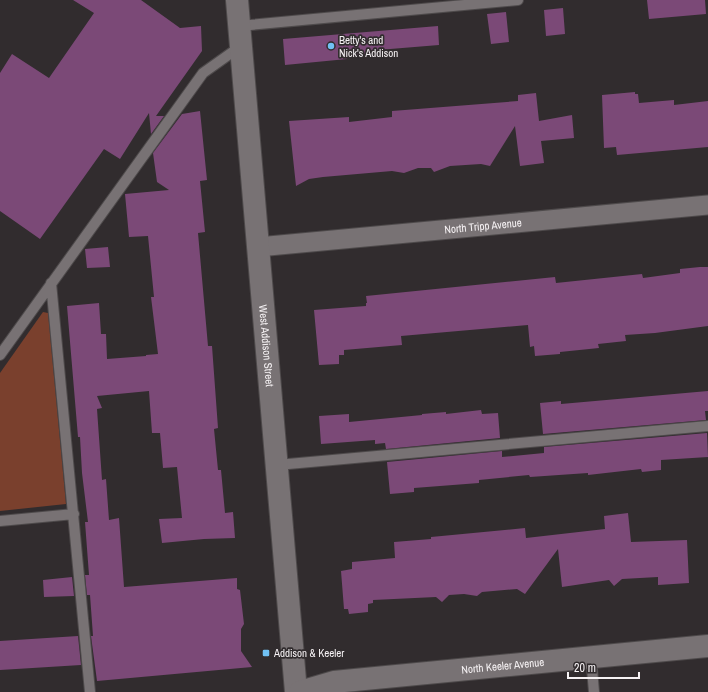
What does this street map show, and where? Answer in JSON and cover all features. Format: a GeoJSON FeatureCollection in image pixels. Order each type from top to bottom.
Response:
{"type":"FeatureCollection","features":[{"type":"Feature","properties":{"kind":"street","name":"West Addison Street"},"geometry":{"type":"LineString","coordinates":[[236,0],[296,692]]}},
{"type":"Feature","properties":{"kind":"street","name":"North Tripp Avenue"},"geometry":{"type":"LineString","coordinates":[[258,247],[708,204]]}},
{"type":"Feature","properties":{"kind":"street","name":"North Keeler Avenue"},"geometry":{"type":"LineString","coordinates":[[300,692],[334,682],[708,646]]}},
{"type":"Feature","properties":{"kind":"lane"},"geometry":{"type":"LineString","coordinates":[[0,355],[203,73],[240,36],[518,0]]}},
{"type":"Feature","properties":{"kind":"lane"},"geometry":{"type":"LineString","coordinates":[[51,283],[90,692]]}},
{"type":"Feature","properties":{"kind":"lane"},"geometry":{"type":"LineString","coordinates":[[277,465],[708,426]]}},
{"type":"Feature","properties":{"kind":"lane"},"geometry":{"type":"LineString","coordinates":[[0,521],[74,514]]}},
{"type":"Feature","properties":{"kind":"lane"},"geometry":{"type":"LineString","coordinates":[[591,657],[594,692]]}},
{"type":"Feature","properties":{"kind":"shaded area"},"geometry":{"type":"Polygon","coordinates":[[[43,312],[48,313],[66,504],[0,511],[0,373],[43,312]]]}},
{"type":"Feature","properties":{"kind":"building"},"geometry":{"type":"Polygon","coordinates":[[[73,0],[141,0],[180,28],[201,26],[202,51],[156,116],[164,116],[151,134],[149,113],[120,159],[104,149],[40,239],[0,211],[0,73],[12,54],[49,78],[94,13],[73,0]]]}},
{"type":"Feature","properties":{"kind":"building"},"geometry":{"type":"Polygon","coordinates":[[[647,0],[705,0],[706,14],[649,19],[647,0]]]}},
{"type":"Feature","properties":{"kind":"building"},"geometry":{"type":"Polygon","coordinates":[[[563,8],[565,34],[546,36],[544,10],[563,8]]]}},
{"type":"Feature","properties":{"kind":"building"},"geometry":{"type":"Polygon","coordinates":[[[506,12],[509,42],[491,44],[487,14],[506,12]]]}},
{"type":"Feature","properties":{"kind":"building","name":"Betty's and Nick's Addison"},"geometry":{"type":"Polygon","coordinates":[[[438,26],[439,45],[378,50],[379,53],[346,56],[347,59],[285,65],[283,39],[438,26]]]}},
{"type":"Feature","properties":{"kind":"building"},"geometry":{"type":"Polygon","coordinates":[[[635,92],[635,94],[638,94],[639,103],[674,100],[674,105],[708,101],[708,147],[617,155],[616,147],[604,148],[602,95],[635,92]]]}},
{"type":"Feature","properties":{"kind":"building"},"geometry":{"type":"Polygon","coordinates":[[[536,93],[539,121],[572,115],[574,138],[541,141],[544,163],[520,166],[515,126],[490,166],[481,164],[450,166],[434,172],[431,168],[418,168],[404,173],[392,171],[323,177],[309,179],[296,186],[289,121],[349,117],[349,122],[392,117],[392,111],[518,101],[518,95],[536,93]]]}},
{"type":"Feature","properties":{"kind":"building"},"geometry":{"type":"Polygon","coordinates":[[[200,111],[207,180],[200,181],[205,232],[198,233],[208,346],[212,346],[218,428],[214,429],[218,470],[221,470],[225,513],[233,512],[235,538],[162,543],[159,519],[182,518],[177,467],[163,468],[160,433],[152,433],[149,391],[97,396],[102,408],[97,409],[102,480],[106,479],[109,520],[119,518],[124,587],[237,578],[237,589],[240,590],[244,624],[241,629],[241,651],[252,667],[97,681],[91,636],[93,636],[90,595],[87,595],[85,575],[89,575],[85,522],[88,522],[82,473],[80,437],[78,437],[67,306],[99,303],[101,334],[106,334],[107,359],[158,354],[151,297],[154,297],[148,236],[129,237],[125,194],[169,190],[157,182],[153,153],[182,114],[200,111]]]}},
{"type":"Feature","properties":{"kind":"building"},"geometry":{"type":"Polygon","coordinates":[[[108,247],[110,267],[87,268],[85,249],[108,247]]]}},
{"type":"Feature","properties":{"kind":"building"},"geometry":{"type":"Polygon","coordinates":[[[708,267],[708,326],[655,333],[625,335],[626,341],[598,344],[599,348],[535,356],[534,346],[530,347],[528,325],[401,336],[402,345],[344,350],[344,355],[339,355],[339,364],[319,365],[314,310],[366,306],[366,296],[555,277],[556,283],[642,274],[643,278],[680,273],[680,269],[708,267]]]}},
{"type":"Feature","properties":{"kind":"building"},"geometry":{"type":"Polygon","coordinates":[[[708,391],[708,411],[705,411],[706,420],[543,434],[540,403],[561,401],[561,404],[708,391]]]}},
{"type":"Feature","properties":{"kind":"building"},"geometry":{"type":"Polygon","coordinates":[[[481,410],[482,414],[498,413],[500,438],[386,449],[385,443],[375,444],[375,440],[321,444],[319,416],[349,414],[349,422],[422,414],[446,412],[446,414],[481,410]]]}},
{"type":"Feature","properties":{"kind":"building"},"geometry":{"type":"Polygon","coordinates":[[[707,433],[708,457],[661,460],[661,470],[642,472],[641,469],[588,475],[588,473],[530,477],[529,475],[479,480],[479,483],[414,488],[414,492],[390,494],[387,462],[502,451],[502,457],[544,453],[544,447],[707,433]]]}},
{"type":"Feature","properties":{"kind":"building"},"geometry":{"type":"Polygon","coordinates":[[[628,513],[631,542],[687,540],[689,583],[658,585],[658,577],[622,579],[614,586],[609,580],[562,587],[558,549],[525,594],[517,589],[482,592],[477,596],[464,594],[449,595],[442,602],[436,597],[373,600],[373,603],[368,604],[368,612],[349,614],[348,609],[344,609],[341,571],[352,569],[352,562],[395,558],[394,542],[525,528],[526,538],[605,529],[604,516],[628,513]]]}},
{"type":"Feature","properties":{"kind":"building"},"geometry":{"type":"Polygon","coordinates":[[[72,577],[74,596],[44,597],[43,580],[72,577]]]}},
{"type":"Feature","properties":{"kind":"building"},"geometry":{"type":"Polygon","coordinates":[[[78,636],[81,665],[0,670],[0,641],[78,636]]]}},
{"type":"Feature","properties":{"kind":"place","name":"Betty's and Nick's Addison"},"geometry":{"type":"Point","coordinates":[331,46]}},
{"type":"Feature","properties":{"kind":"place","name":"Addison & Keeler"},"geometry":{"type":"Point","coordinates":[266,653]}}]}
